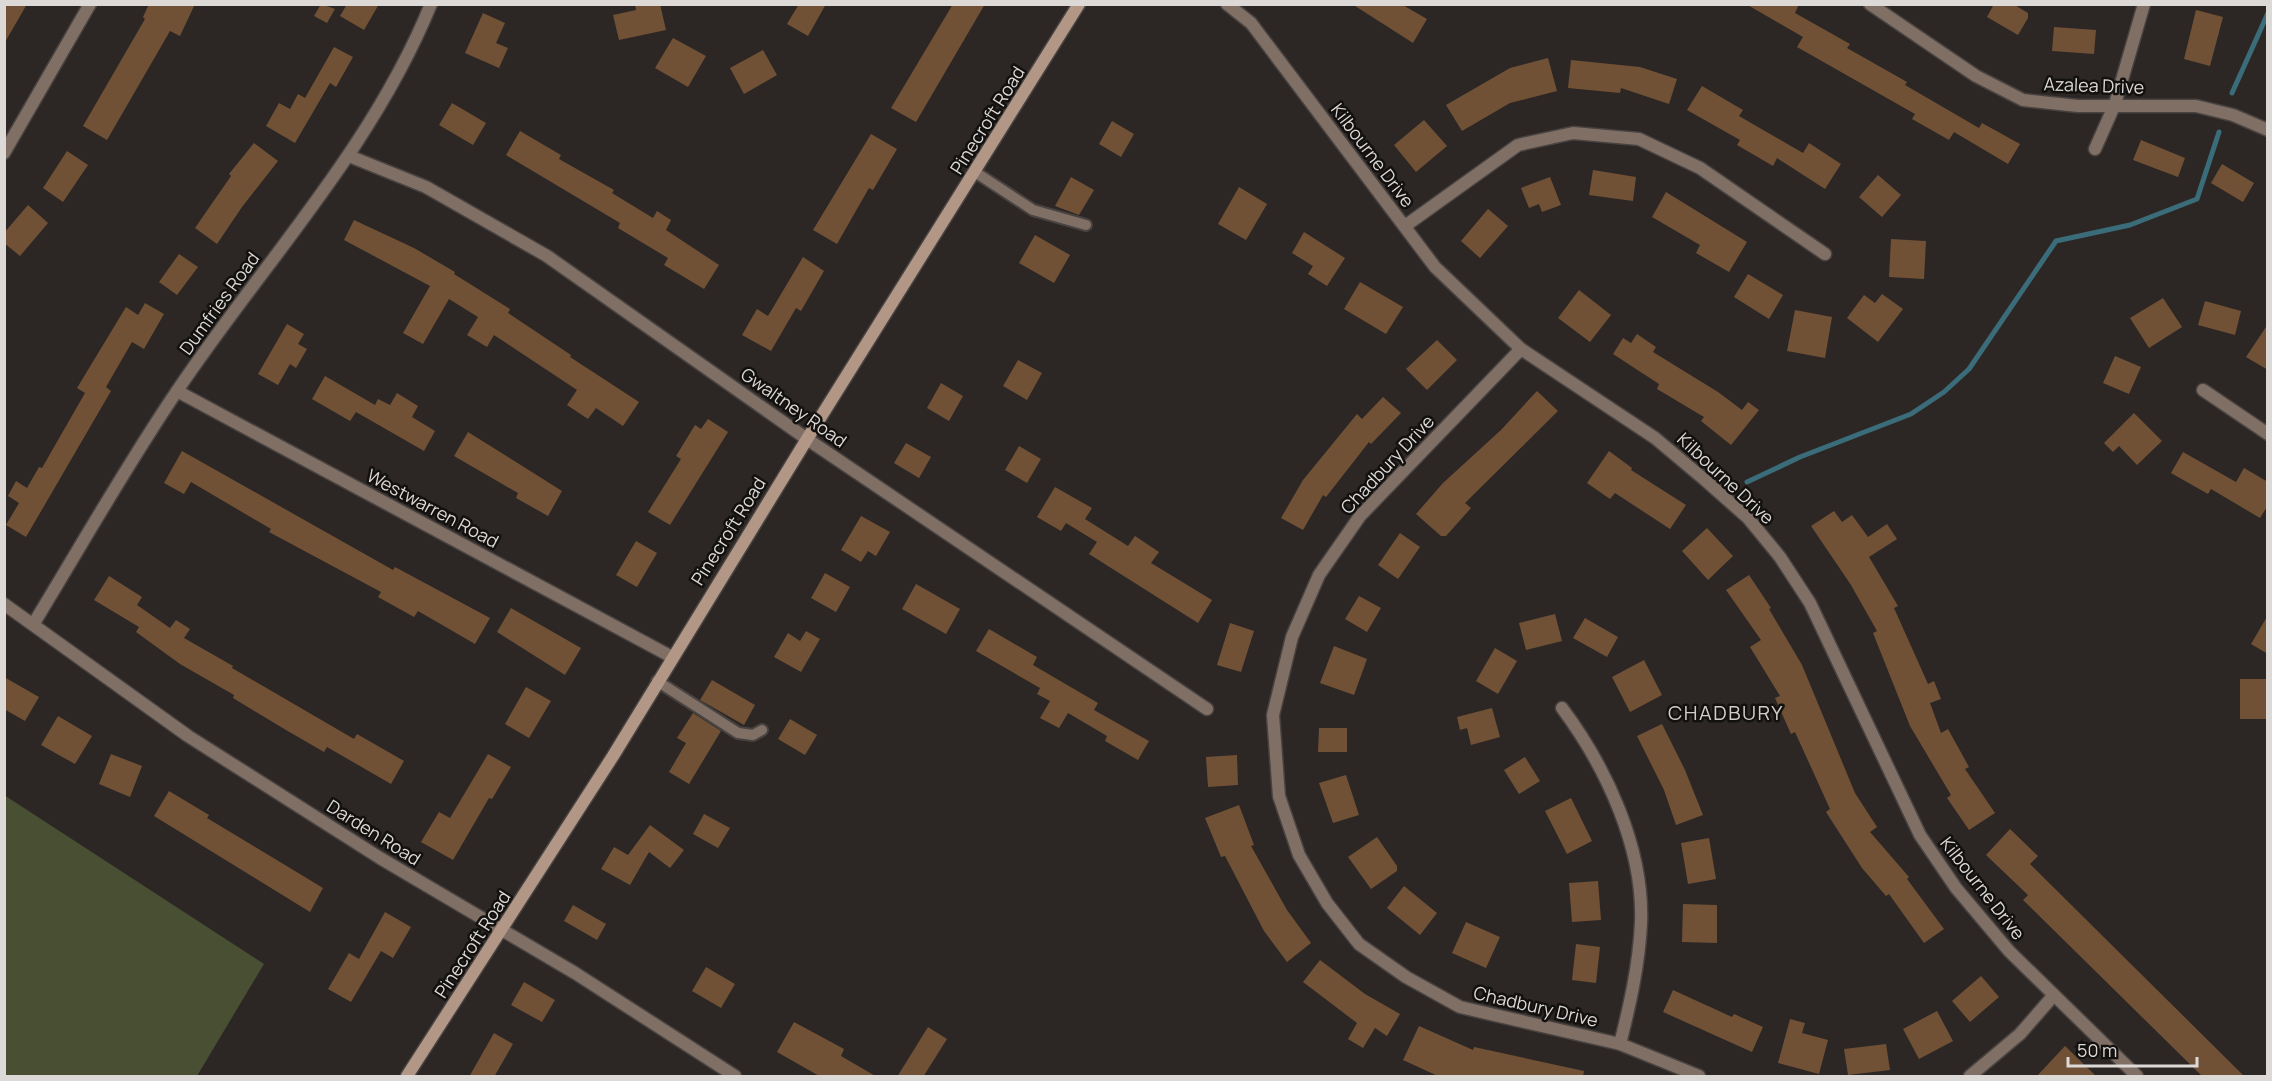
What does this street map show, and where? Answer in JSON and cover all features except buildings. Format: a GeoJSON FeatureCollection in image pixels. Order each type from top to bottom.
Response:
{"type":"FeatureCollection","features":[{"type":"Feature","properties":{"kind":"street"},"geometry":{"type":"LineString","coordinates":[[4,153],[90,4]]}},
{"type":"Feature","properties":{"kind":"street","name":"Dumfries Road"},"geometry":{"type":"LineString","coordinates":[[34,623],[177,391],[349,156],[376,115],[412,50],[431,4]]}},
{"type":"Feature","properties":{"kind":"street","name":"Pinecroft Road"},"geometry":{"type":"LineString","coordinates":[[407,1077],[501,932],[1079,4]]}},
{"type":"Feature","properties":{"kind":"street","name":"Kilbourne Drive"},"geometry":{"type":"LineString","coordinates":[[1227,4],[1251,24],[1435,267],[1521,349],[1655,438],[1748,518],[1780,557],[1810,603],[1920,835],[1956,888],[2001,942],[2137,1077]]}},
{"type":"Feature","properties":{"kind":"street","name":"Azalea Drive"},"geometry":{"type":"LineString","coordinates":[[1870,4],[1976,76],[2023,100],[2078,106],[2115,104],[2196,106],[2233,115],[2268,130]]}},
{"type":"Feature","properties":{"kind":"street"},"geometry":{"type":"LineString","coordinates":[[2095,149],[2115,104],[2144,4]]}},
{"type":"Feature","properties":{"kind":"street"},"geometry":{"type":"LineString","coordinates":[[1405,226],[1518,146],[1574,133],[1639,139],[1690,163],[1825,254]]}},
{"type":"Feature","properties":{"kind":"street","name":"Gwaltney Road"},"geometry":{"type":"LineString","coordinates":[[349,156],[426,187],[547,256],[807,438],[1207,709]]}},
{"type":"Feature","properties":{"kind":"street","name":"Chadbury Drive"},"geometry":{"type":"LineString","coordinates":[[1521,349],[1360,516],[1319,575],[1292,637],[1273,715],[1279,796],[1299,855],[1328,903],[1359,944],[1406,977],[1460,1007],[1620,1044],[1699,1077]]}},
{"type":"Feature","properties":{"kind":"street"},"geometry":{"type":"LineString","coordinates":[[2203,390],[2268,434]]}},
{"type":"Feature","properties":{"kind":"street","name":"Westwarren Road"},"geometry":{"type":"LineString","coordinates":[[177,391],[672,657]]}},
{"type":"Feature","properties":{"kind":"street","name":"Darden Road"},"geometry":{"type":"LineString","coordinates":[[4,604],[34,623],[188,736],[501,932],[575,973],[735,1077]]}},
{"type":"Feature","properties":{"kind":"street"},"geometry":{"type":"LineString","coordinates":[[1562,708],[1588,743],[1615,799],[1634,860],[1641,921],[1636,977],[1620,1044]]}},
{"type":"Feature","properties":{"kind":"street"},"geometry":{"type":"LineString","coordinates":[[1970,1077],[2020,1034],[2054,995]]}},
{"type":"Feature","properties":{"kind":"lane"},"geometry":{"type":"LineString","coordinates":[[975,172],[1033,210],[1086,225]]}},
{"type":"Feature","properties":{"kind":"lane"},"geometry":{"type":"LineString","coordinates":[[657,681],[738,733],[753,735],[762,730]]}},
{"type":"Feature","properties":{"kind":"green space"},"geometry":{"type":"Polygon","coordinates":[[[4,795],[264,964],[197,1076],[5,1076],[4,795]]]}},
{"type":"Feature","properties":{"kind":"waterway"},"geometry":{"type":"LineString","coordinates":[[2232,93],[2268,13]]}},
{"type":"Feature","properties":{"kind":"waterway"},"geometry":{"type":"LineString","coordinates":[[1747,482],[1800,457],[1911,414],[1944,392],[1969,369],[2056,241],[2130,225],[2197,199],[2219,132]]}},
{"type":"Feature","properties":{"kind":"district","name":"CHADBURY"},"geometry":{"type":"Point","coordinates":[1726,712]}}]}
